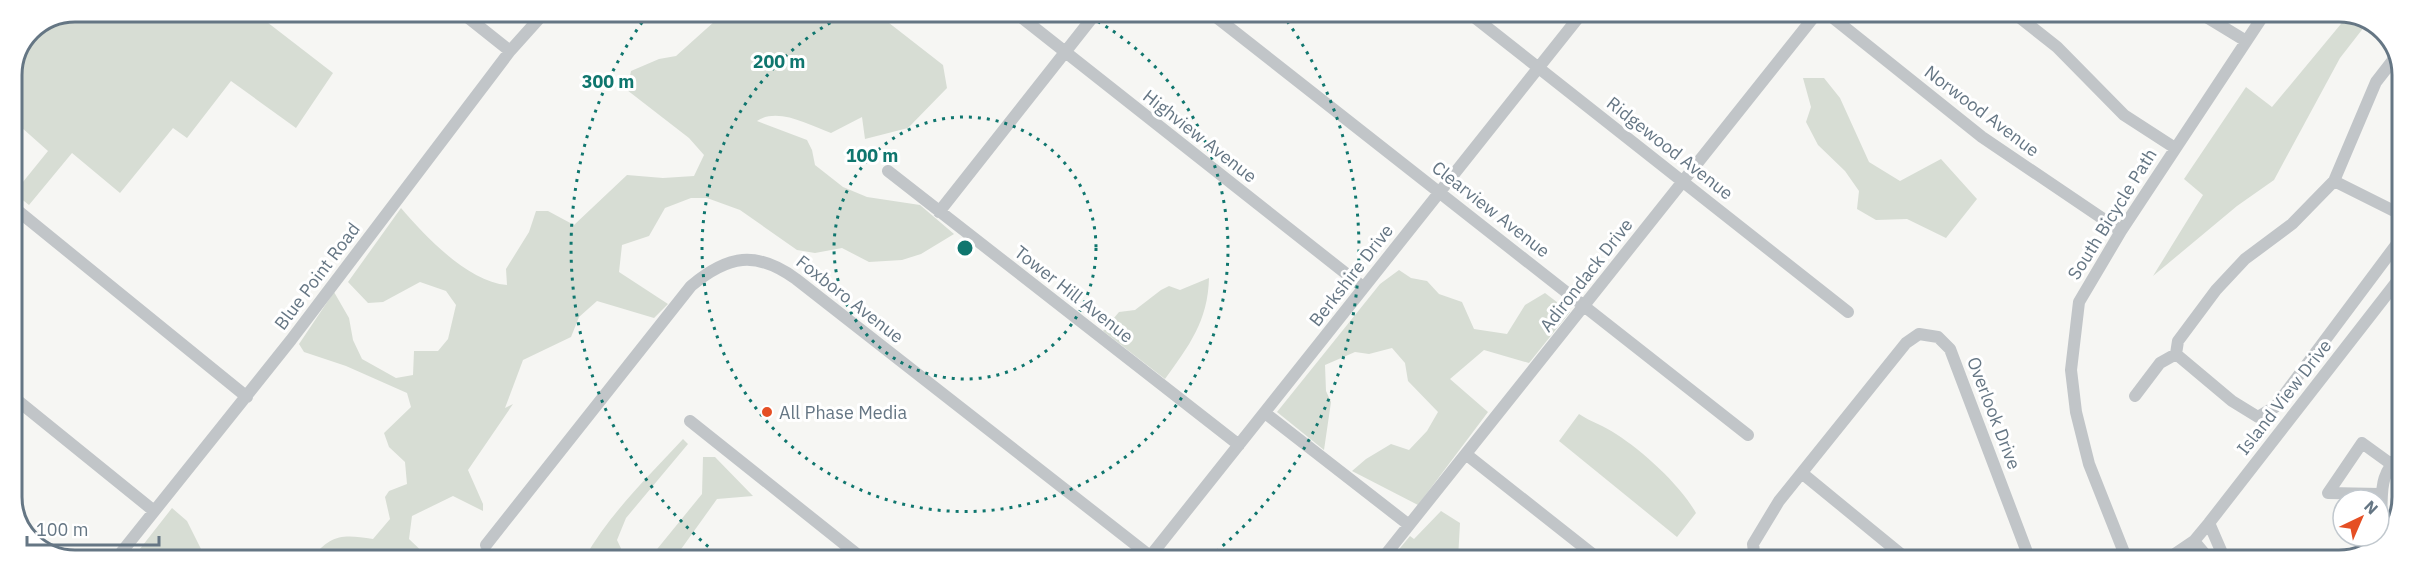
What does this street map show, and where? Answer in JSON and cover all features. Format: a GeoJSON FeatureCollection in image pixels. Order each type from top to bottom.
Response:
{"type":"FeatureCollection","features":[{"type":"Feature","properties":{"kind":"street"},"geometry":{"type":"LineString","coordinates":[[474,22],[510,51]]}},
{"type":"Feature","properties":{"kind":"street","name":"Blue Point Road"},"geometry":{"type":"LineString","coordinates":[[123,550],[247,397],[510,51],[535,22]]}},
{"type":"Feature","properties":{"kind":"street","name":"Highview Avenue"},"geometry":{"type":"LineString","coordinates":[[1027,22],[1363,287]]}},
{"type":"Feature","properties":{"kind":"street"},"geometry":{"type":"LineString","coordinates":[[939,212],[1088,22]]}},
{"type":"Feature","properties":{"kind":"street","name":"Clearview Avenue"},"geometry":{"type":"LineString","coordinates":[[1222,22],[1748,435]]}},
{"type":"Feature","properties":{"kind":"street","name":"Ridgewood Avenue"},"geometry":{"type":"LineString","coordinates":[[1480,22],[1848,312]]}},
{"type":"Feature","properties":{"kind":"street","name":"Berkshire Drive"},"geometry":{"type":"LineString","coordinates":[[1155,550],[1575,22]]}},
{"type":"Feature","properties":{"kind":"street","name":"Adirondack Drive"},"geometry":{"type":"LineString","coordinates":[[1390,550],[1810,22]]}},
{"type":"Feature","properties":{"kind":"street","name":"Norwood Avenue"},"geometry":{"type":"LineString","coordinates":[[1838,22],[1982,137],[2121,231]]}},
{"type":"Feature","properties":{"kind":"street"},"geometry":{"type":"LineString","coordinates":[[2025,22],[2057,47],[2124,115],[2175,148]]}},
{"type":"Feature","properties":{"kind":"street"},"geometry":{"type":"LineString","coordinates":[[2215,22],[2246,41]]}},
{"type":"Feature","properties":{"kind":"street","name":"South Bicycle Path"},"geometry":{"type":"LineString","coordinates":[[2123,550],[2089,464],[2076,412],[2071,370],[2079,302],[2121,231],[2259,22]]}},
{"type":"Feature","properties":{"kind":"street"},"geometry":{"type":"LineString","coordinates":[[2176,354],[2178,341],[2216,290],[2245,259],[2292,224],[2334,181],[2376,82],[2391,63]]}},
{"type":"Feature","properties":{"kind":"street","name":"Tower Hill Avenue"},"geometry":{"type":"LineString","coordinates":[[888,171],[1239,445]]}},
{"type":"Feature","properties":{"kind":"street"},"geometry":{"type":"LineString","coordinates":[[2334,181],[2392,210]]}},
{"type":"Feature","properties":{"kind":"street"},"geometry":{"type":"LineString","coordinates":[[22,214],[247,397]]}},
{"type":"Feature","properties":{"kind":"street"},"geometry":{"type":"LineString","coordinates":[[2176,354],[2232,401],[2258,417],[2275,407],[2392,250]]}},
{"type":"Feature","properties":{"kind":"street","name":"Foxboro Avenue"},"geometry":{"type":"LineString","coordinates":[[486,545],[691,286],[712,269],[741,260],[769,263],[796,279],[1139,550]]}},
{"type":"Feature","properties":{"kind":"street","name":"Island View Drive"},"geometry":{"type":"LineString","coordinates":[[2181,550],[2194,541],[2209,523],[2392,288]]}},
{"type":"Feature","properties":{"kind":"street","name":"Overlook Drive"},"geometry":{"type":"LineString","coordinates":[[1754,550],[1753,544],[1779,501],[1906,343],[1919,334],[1938,337],[1950,349],[2026,550]]}},
{"type":"Feature","properties":{"kind":"street"},"geometry":{"type":"LineString","coordinates":[[2135,396],[2160,363],[2176,354]]}},
{"type":"Feature","properties":{"kind":"street"},"geometry":{"type":"LineString","coordinates":[[23,405],[154,511]]}},
{"type":"Feature","properties":{"kind":"street"},"geometry":{"type":"LineString","coordinates":[[1265,413],[1409,525]]}},
{"type":"Feature","properties":{"kind":"street"},"geometry":{"type":"LineString","coordinates":[[690,421],[850,550]]}},
{"type":"Feature","properties":{"kind":"street"},"geometry":{"type":"LineString","coordinates":[[2331,488],[2362,443],[2391,464],[2383,478],[2381,488]]}},
{"type":"Feature","properties":{"kind":"street"},"geometry":{"type":"LineString","coordinates":[[1467,455],[1587,550]]}},
{"type":"Feature","properties":{"kind":"street"},"geometry":{"type":"LineString","coordinates":[[1803,474],[1896,550]]}},
{"type":"Feature","properties":{"kind":"street"},"geometry":{"type":"LineString","coordinates":[[2209,523],[2221,550]]}},
{"type":"Feature","properties":{"kind":"street"},"geometry":{"type":"LineString","coordinates":[[2194,541],[2202,550]]}},
{"type":"Feature","properties":{"kind":"shaded area"},"geometry":{"type":"Polygon","coordinates":[[[75,22],[267,22],[333,73],[296,128],[231,81],[187,138],[173,128],[120,193],[72,153],[29,205],[22,200],[22,183],[48,151],[22,128],[22,75],[31,46],[46,31],[65,24],[75,22]]]}},
{"type":"Feature","properties":{"kind":"shaded area"},"geometry":{"type":"Polygon","coordinates":[[[714,22],[888,22],[943,65],[947,88],[908,128],[865,139],[862,117],[831,133],[784,117],[765,117],[757,121],[807,140],[815,165],[843,187],[867,197],[920,205],[954,234],[921,254],[902,260],[869,262],[842,248],[815,253],[797,250],[740,210],[707,198],[691,198],[665,208],[649,236],[622,245],[619,272],[668,304],[654,318],[597,301],[579,317],[571,337],[523,360],[505,408],[513,404],[468,470],[483,504],[483,511],[453,496],[412,516],[409,539],[421,550],[319,550],[331,540],[338,538],[353,536],[373,539],[390,519],[385,497],[389,491],[407,484],[405,462],[389,447],[384,433],[411,407],[407,393],[346,366],[304,352],[299,344],[334,292],[349,318],[353,340],[362,359],[396,378],[413,375],[414,351],[438,351],[448,339],[456,305],[446,291],[420,282],[383,302],[368,303],[348,282],[401,208],[435,244],[463,267],[477,276],[507,285],[506,269],[529,232],[536,211],[548,211],[574,225],[627,175],[663,178],[694,176],[704,155],[689,138],[627,90],[631,71],[659,59],[676,56],[714,22]]]}},
{"type":"Feature","properties":{"kind":"shaded area"},"geometry":{"type":"Polygon","coordinates":[[[2342,22],[2363,28],[2340,58],[2274,180],[2237,206],[2153,276],[2203,195],[2184,179],[2246,87],[2272,107],[2342,22]]]}},
{"type":"Feature","properties":{"kind":"shaded area"},"geometry":{"type":"Polygon","coordinates":[[[1803,78],[1824,78],[1840,98],[1869,162],[1900,181],[1941,159],[1977,199],[1946,238],[1907,219],[1876,220],[1857,209],[1859,191],[1845,171],[1818,145],[1806,122],[1811,107],[1803,78]]]}},
{"type":"Feature","properties":{"kind":"shaded area"},"geometry":{"type":"Polygon","coordinates":[[[1399,270],[1411,278],[1427,281],[1439,294],[1462,302],[1474,329],[1507,334],[1525,305],[1545,293],[1570,312],[1529,363],[1484,350],[1450,379],[1488,412],[1418,505],[1352,471],[1366,459],[1391,444],[1409,450],[1427,431],[1438,412],[1408,381],[1405,363],[1392,348],[1369,354],[1355,352],[1325,365],[1326,391],[1331,402],[1324,450],[1277,412],[1380,284],[1399,270]]]}},
{"type":"Feature","properties":{"kind":"shaded area"},"geometry":{"type":"Polygon","coordinates":[[[1209,278],[1205,307],[1196,332],[1165,379],[1103,331],[1119,312],[1135,310],[1169,286],[1180,290],[1209,278]]]}},
{"type":"Feature","properties":{"kind":"shaded area"},"geometry":{"type":"Polygon","coordinates":[[[1579,414],[1627,441],[1649,459],[1681,492],[1696,513],[1677,537],[1559,441],[1579,414]]]}},
{"type":"Feature","properties":{"kind":"shaded area"},"geometry":{"type":"Polygon","coordinates":[[[683,439],[688,444],[626,518],[617,540],[622,550],[589,550],[606,526],[683,439]]]}},
{"type":"Feature","properties":{"kind":"shaded area"},"geometry":{"type":"Polygon","coordinates":[[[703,457],[715,457],[753,496],[717,499],[680,550],[656,550],[702,494],[703,457]]]}},
{"type":"Feature","properties":{"kind":"shaded area"},"geometry":{"type":"Polygon","coordinates":[[[172,508],[187,521],[202,550],[139,550],[172,508]]]}},
{"type":"Feature","properties":{"kind":"shaded area"},"geometry":{"type":"Polygon","coordinates":[[[1441,511],[1460,523],[1458,550],[1398,550],[1410,536],[1414,539],[1441,511]]]}},
{"type":"Feature","properties":{"kind":"place","name":"All Phase Media"},"geometry":{"type":"Point","coordinates":[767,412]}}]}
